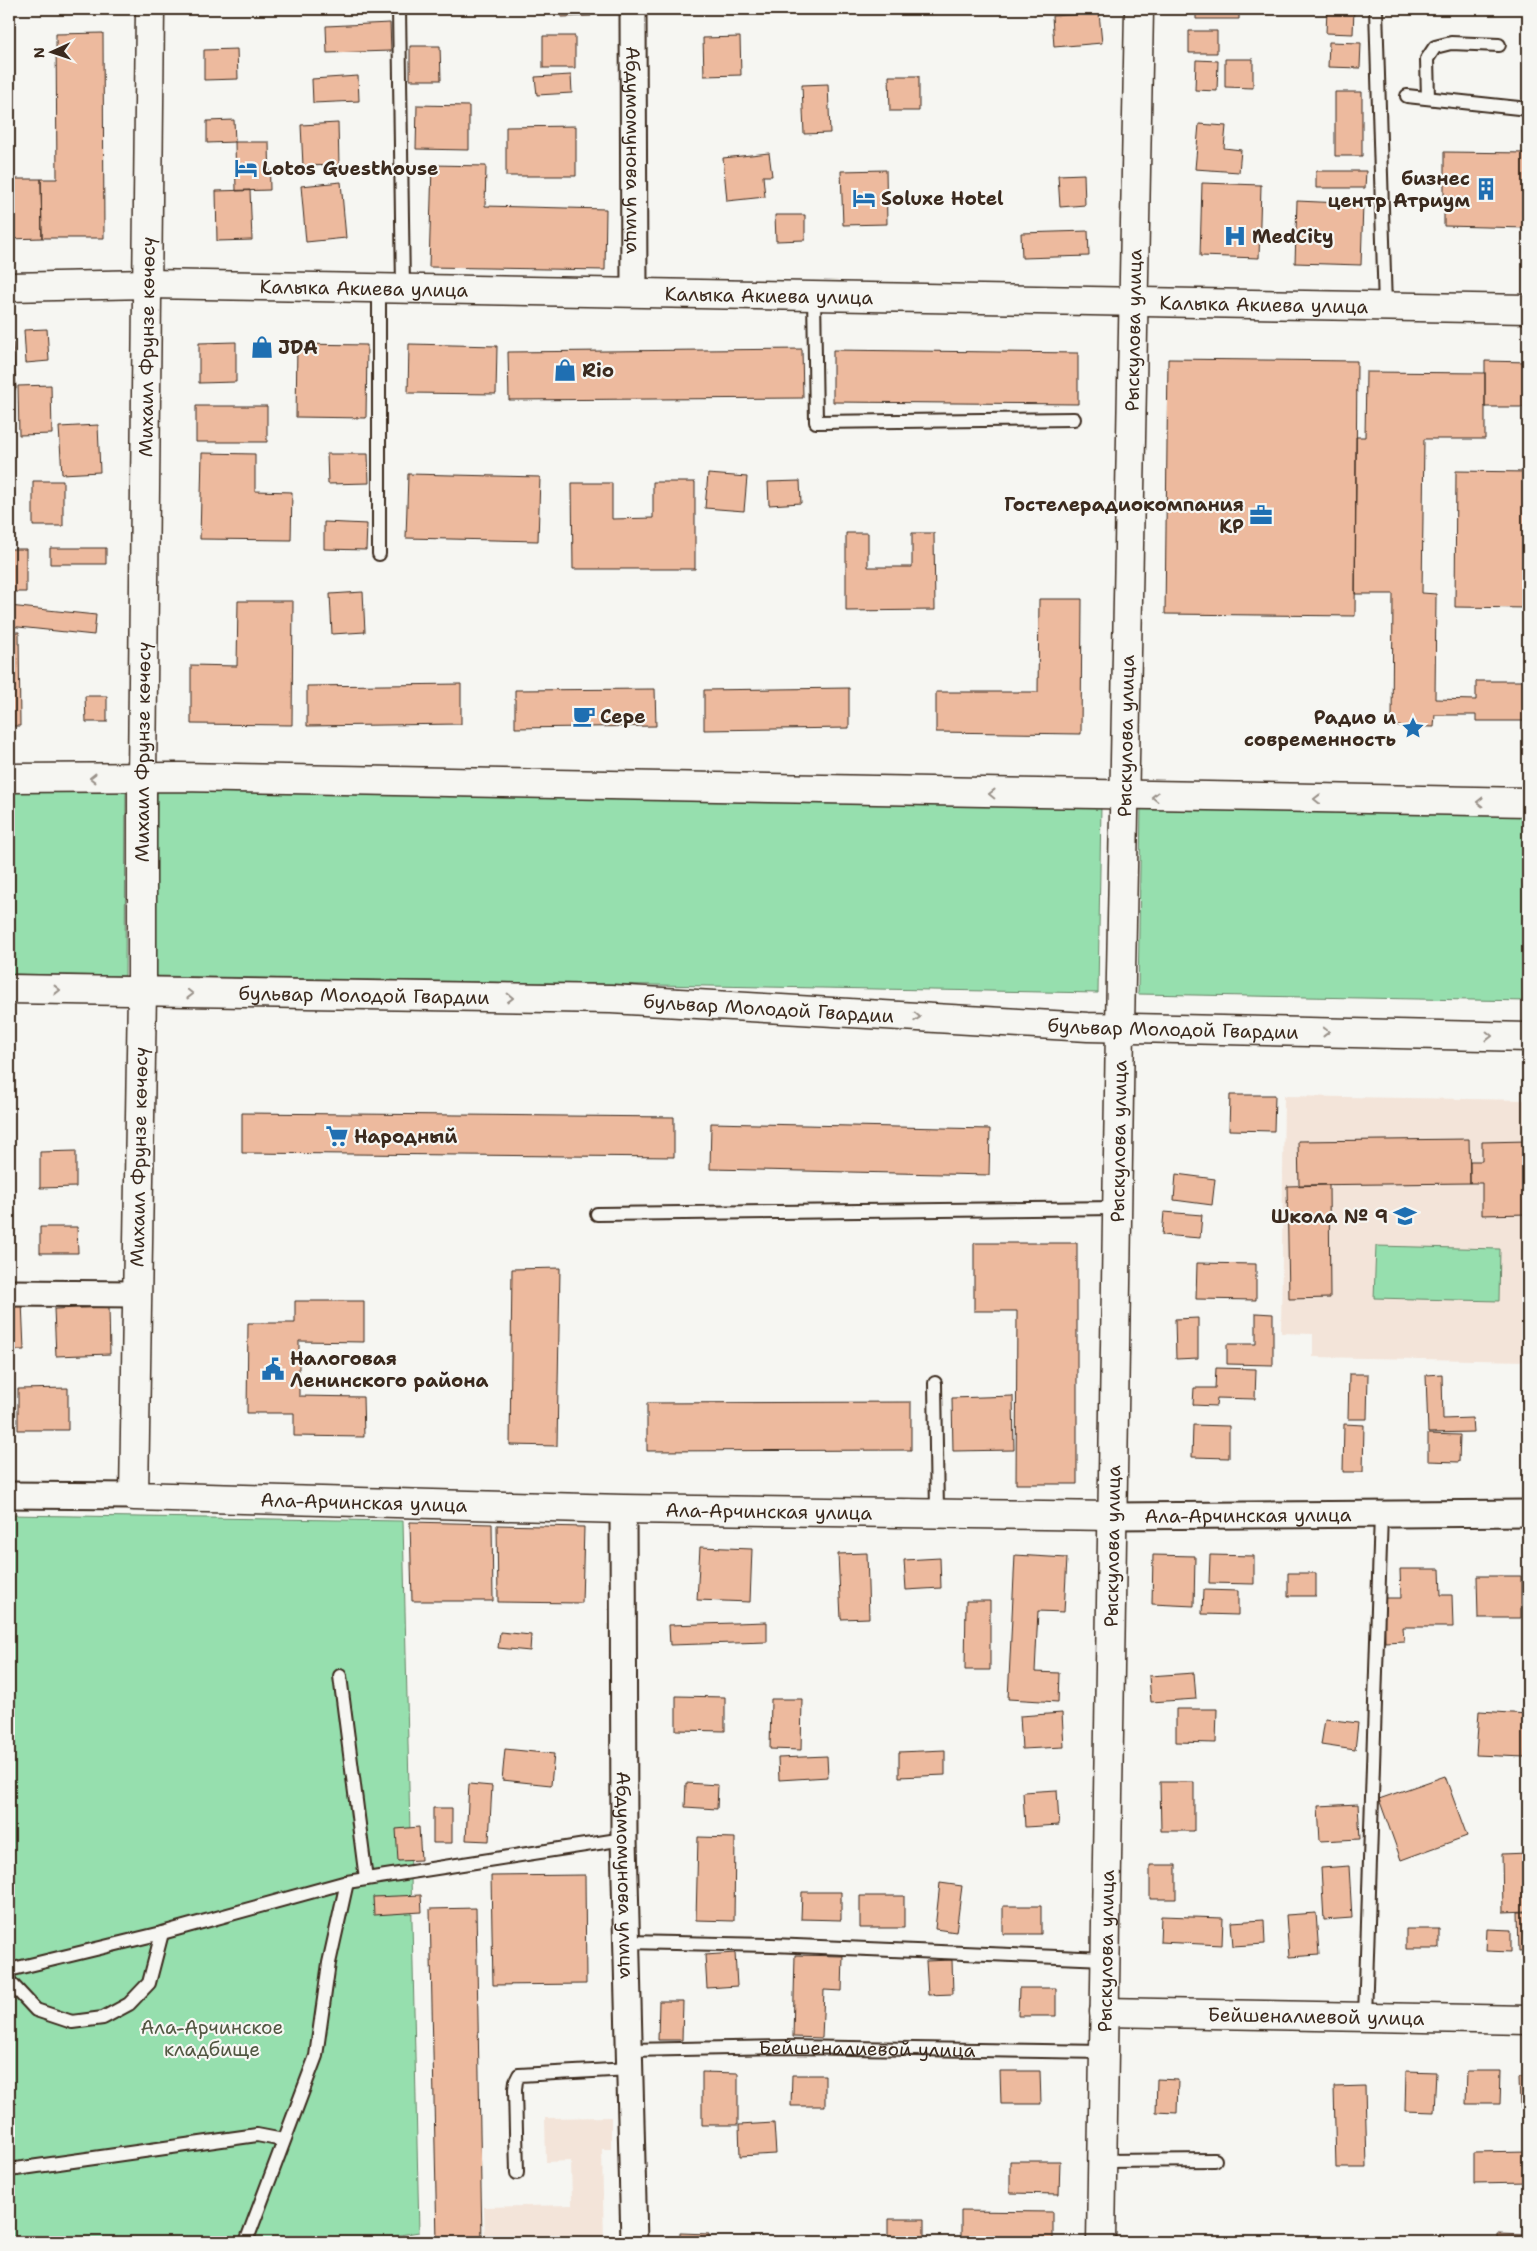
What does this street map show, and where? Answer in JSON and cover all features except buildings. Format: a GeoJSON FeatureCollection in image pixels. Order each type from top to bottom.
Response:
{"type":"FeatureCollection","features":[{"type":"Feature","properties":{"kind":"main road","name":"Михаил Фрунзе көчөсү"},"geometry":{"type":"LineString","coordinates":[[134,1496],[142,991],[142,777],[150,9]]}},
{"type":"Feature","properties":{"kind":"main road","name":"Рыскулова улица"},"geometry":{"type":"LineString","coordinates":[[1101,2242],[1120,1028],[1139,9]]}},
{"type":"Feature","properties":{"kind":"main road","name":"Калыка Акиева улица"},"geometry":{"type":"LineString","coordinates":[[9,287],[148,284],[1134,301],[1528,310]]}},
{"type":"Feature","properties":{"kind":"main road"},"geometry":{"type":"LineString","coordinates":[[9,778],[142,777],[1528,802]]}},
{"type":"Feature","properties":{"kind":"main road","name":"бульвар Молодой Гвардии"},"geometry":{"type":"LineString","coordinates":[[9,989],[142,991],[176,994],[611,999],[1120,1028],[1528,1037]]}},
{"type":"Feature","properties":{"kind":"main road","name":"Ала-Арчинская улица"},"geometry":{"type":"LineString","coordinates":[[134,1496],[623,1509],[1112,1516]]}},
{"type":"Feature","properties":{"kind":"main road","name":"Бейшеналиевой улица"},"geometry":{"type":"LineString","coordinates":[[1104,2012],[1528,2020]]}},
{"type":"Feature","properties":{"kind":"street","name":"Абдумомунова улица"},"geometry":{"type":"LineString","coordinates":[[633,9],[634,292]]}},
{"type":"Feature","properties":{"kind":"street"},"geometry":{"type":"LineString","coordinates":[[9,1293],[136,1294]]}},
{"type":"Feature","properties":{"kind":"street","name":"Ала-Арчинская улица"},"geometry":{"type":"LineString","coordinates":[[9,1494],[134,1496]]}},
{"type":"Feature","properties":{"kind":"street","name":"Абдумомунова улица"},"geometry":{"type":"LineString","coordinates":[[623,1509],[624,1839],[634,2242]]}},
{"type":"Feature","properties":{"kind":"street","name":"Ала-Арчинская улица"},"geometry":{"type":"LineString","coordinates":[[1112,1516],[1528,1513]]}},
{"type":"Feature","properties":{"kind":"lane"},"geometry":{"type":"LineString","coordinates":[[379,554],[391,288],[399,9]]}},
{"type":"Feature","properties":{"kind":"lane"},"geometry":{"type":"LineString","coordinates":[[1376,9],[1385,307]]}},
{"type":"Feature","properties":{"kind":"lane"},"geometry":{"type":"LineString","coordinates":[[1428,98],[1427,59],[1435,47],[1451,43],[1499,45]]}},
{"type":"Feature","properties":{"kind":"lane"},"geometry":{"type":"LineString","coordinates":[[1407,96],[1528,109]]}},
{"type":"Feature","properties":{"kind":"lane"},"geometry":{"type":"LineString","coordinates":[[814,296],[816,422],[1074,419]]}},
{"type":"Feature","properties":{"kind":"lane"},"geometry":{"type":"LineString","coordinates":[[596,1214],[1117,1208]]}},
{"type":"Feature","properties":{"kind":"lane"},"geometry":{"type":"LineString","coordinates":[[935,1382],[937,1513]]}},
{"type":"Feature","properties":{"kind":"lane"},"geometry":{"type":"LineString","coordinates":[[1365,2017],[1382,1514]]}},
{"type":"Feature","properties":{"kind":"lane"},"geometry":{"type":"LineString","coordinates":[[340,1676],[366,1879]]}},
{"type":"Feature","properties":{"kind":"lane"},"geometry":{"type":"LineString","coordinates":[[9,1970],[162,1933],[347,1882],[624,1839]]}},
{"type":"Feature","properties":{"kind":"lane"},"geometry":{"type":"LineString","coordinates":[[246,2242],[316,2056],[328,1963],[347,1882]]}},
{"type":"Feature","properties":{"kind":"lane"},"geometry":{"type":"LineString","coordinates":[[9,1981],[36,2010],[72,2022],[103,2018],[129,2004],[149,1984],[162,1933]]}},
{"type":"Feature","properties":{"kind":"lane"},"geometry":{"type":"LineString","coordinates":[[627,1942],[772,1945],[1105,1960]]}},
{"type":"Feature","properties":{"kind":"lane","name":"Бейшеналиевой улица"},"geometry":{"type":"LineString","coordinates":[[517,2173],[515,2089],[519,2075],[629,2060],[787,2047],[1104,2052]]}},
{"type":"Feature","properties":{"kind":"lane"},"geometry":{"type":"LineString","coordinates":[[9,2170],[256,2135],[283,2140]]}},
{"type":"Feature","properties":{"kind":"lane"},"geometry":{"type":"LineString","coordinates":[[1102,2161],[1215,2160]]}},
{"type":"Feature","properties":{"kind":"shaded area","name":"Школа № 9"},"geometry":{"type":"Polygon","coordinates":[[[1284,1096],[1528,1100],[1528,1361],[1313,1357],[1313,1334],[1281,1333],[1284,1096]]]}},
{"type":"Feature","properties":{"kind":"shaded area"},"geometry":{"type":"Polygon","coordinates":[[[611,2117],[611,2149],[602,2149],[604,2242],[485,2242],[484,2207],[572,2205],[571,2161],[546,2162],[545,2118],[611,2117]]]}},
{"type":"Feature","properties":{"kind":"green space"},"geometry":{"type":"Polygon","coordinates":[[[9,785],[126,787],[125,976],[9,974],[9,785]]]}},
{"type":"Feature","properties":{"kind":"green space"},"geometry":{"type":"Polygon","coordinates":[[[157,788],[1101,805],[1098,993],[154,976],[157,788]]]}},
{"type":"Feature","properties":{"kind":"green space"},"geometry":{"type":"Polygon","coordinates":[[[1141,806],[1528,813],[1528,1001],[1138,994],[1141,806]]]}},
{"type":"Feature","properties":{"kind":"green space"},"geometry":{"type":"Polygon","coordinates":[[[1376,1246],[1500,1249],[1499,1301],[1374,1298],[1376,1246]]]}},
{"type":"Feature","properties":{"kind":"green space","name":"Ала-Арчинское кладбище"},"geometry":{"type":"Polygon","coordinates":[[[9,1515],[403,1521],[419,2232],[355,2242],[9,2242],[9,1515]]]}},
{"type":"Feature","properties":{"kind":"place","name":"Lotos Guesthouse"},"geometry":{"type":"Point","coordinates":[246,168]}},
{"type":"Feature","properties":{"kind":"place","name":"бизнес центр Атриум"},"geometry":{"type":"Point","coordinates":[1486,189]}},
{"type":"Feature","properties":{"kind":"place","name":"Soluxe Hotel"},"geometry":{"type":"Point","coordinates":[864,198]}},
{"type":"Feature","properties":{"kind":"place","name":"MedCity"},"geometry":{"type":"Point","coordinates":[1235,236]}},
{"type":"Feature","properties":{"kind":"place","name":"JDA"},"geometry":{"type":"Point","coordinates":[262,347]}},
{"type":"Feature","properties":{"kind":"place","name":"Rio"},"geometry":{"type":"Point","coordinates":[565,370]}},
{"type":"Feature","properties":{"kind":"place","name":"Гостелерадиокомпания КР"},"geometry":{"type":"Point","coordinates":[1261,515]}},
{"type":"Feature","properties":{"kind":"place","name":"Сере"},"geometry":{"type":"Point","coordinates":[584,716]}},
{"type":"Feature","properties":{"kind":"place","name":"Радио и современность"},"geometry":{"type":"Point","coordinates":[1413,728]}},
{"type":"Feature","properties":{"kind":"place","name":"Народный"},"geometry":{"type":"Point","coordinates":[337,1136]}},
{"type":"Feature","properties":{"kind":"place","name":"Школа № 9"},"geometry":{"type":"Point","coordinates":[1405,1216]}},
{"type":"Feature","properties":{"kind":"place","name":"Налоговая Ленинского района"},"geometry":{"type":"Point","coordinates":[273,1369]}}]}
